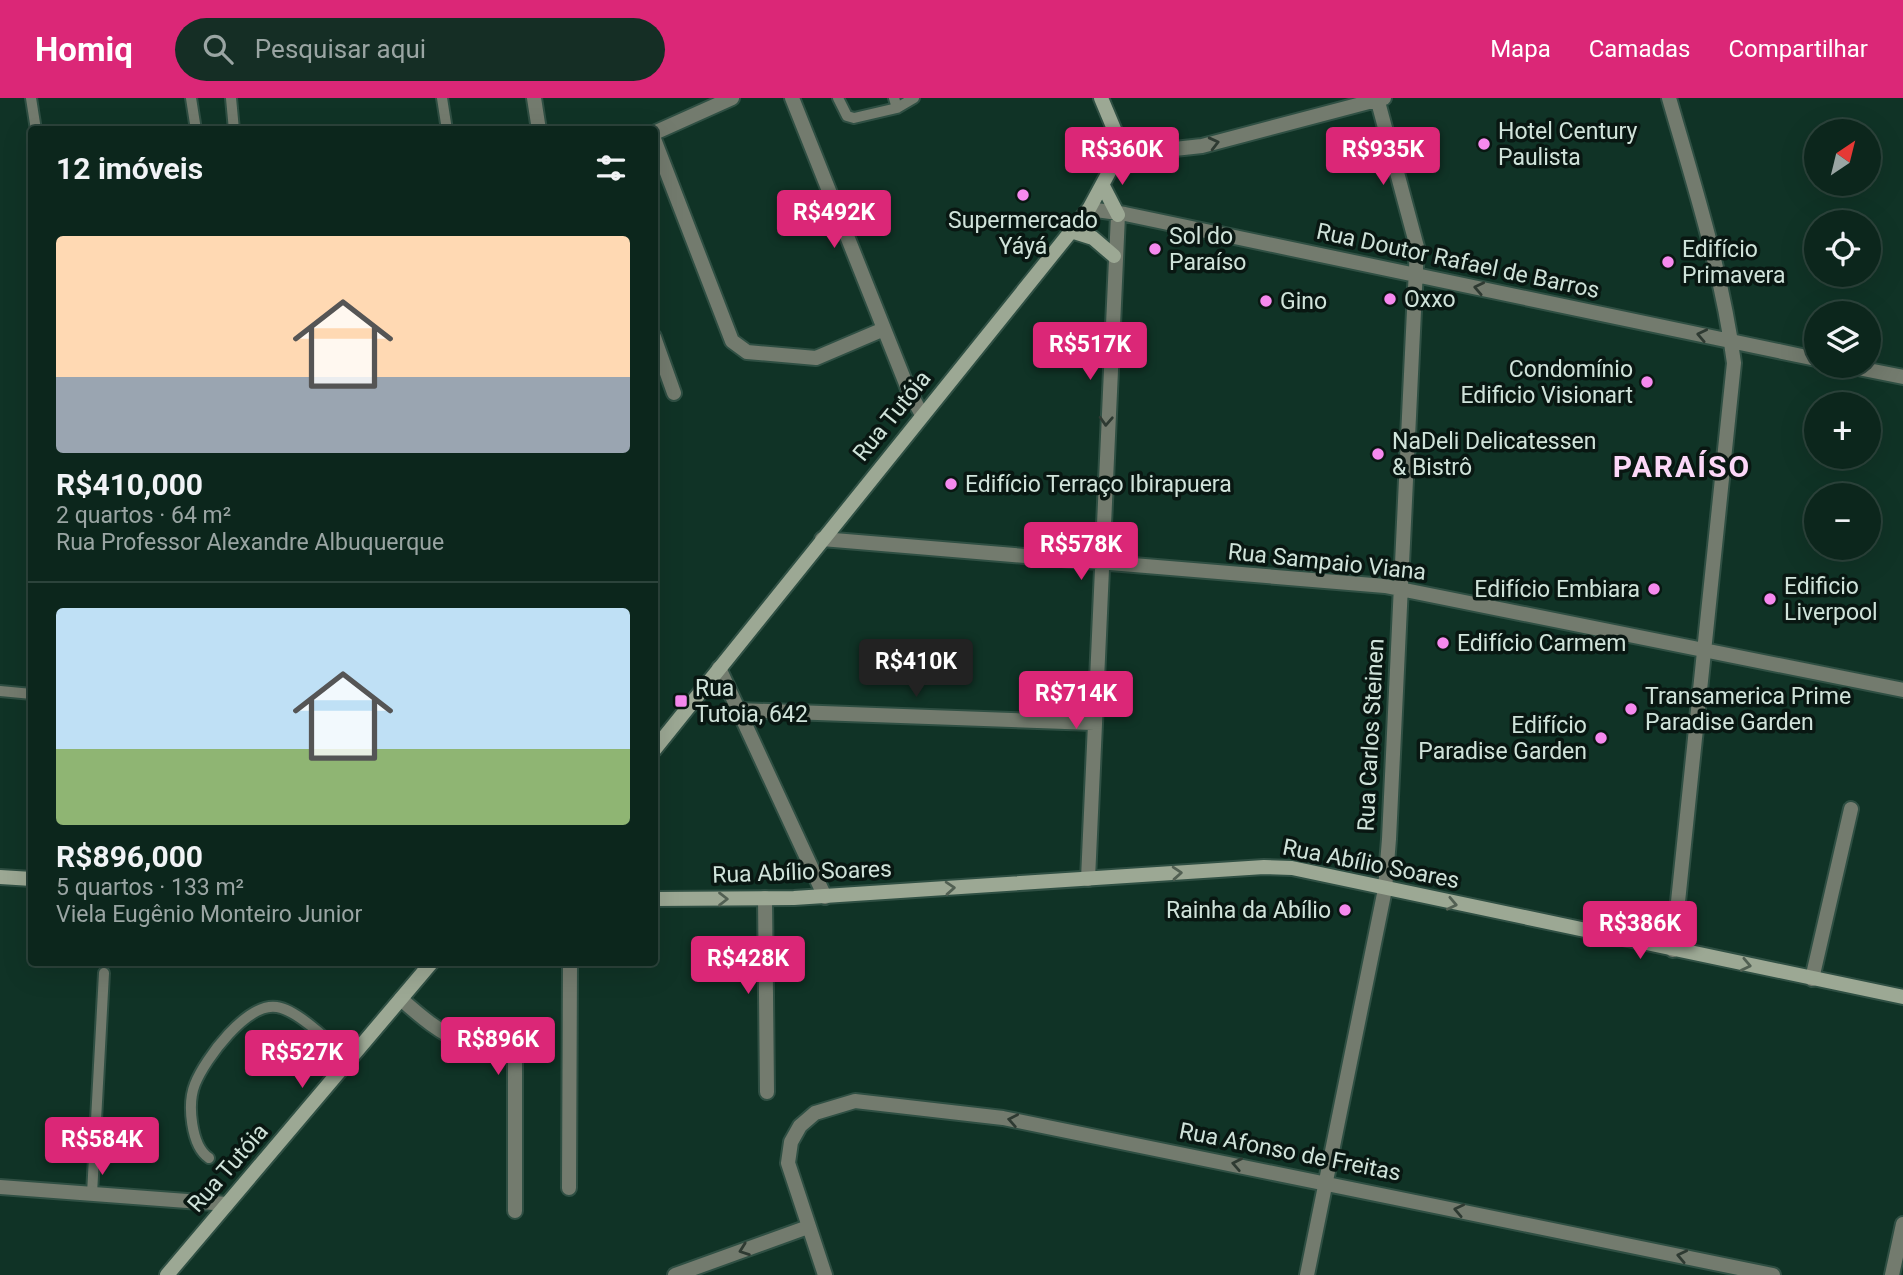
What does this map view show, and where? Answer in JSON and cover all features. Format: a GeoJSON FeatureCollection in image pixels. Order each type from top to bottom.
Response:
{"type":"FeatureCollection","features":[{"type":"Feature","properties":{"kind":"street"},"geometry":{"type":"LineString","coordinates":[[534,98],[538,126]]}},
{"type":"Feature","properties":{"kind":"street"},"geometry":{"type":"LineString","coordinates":[[658,131],[732,98]]}},
{"type":"Feature","properties":{"kind":"street"},"geometry":{"type":"LineString","coordinates":[[792,98],[884,329],[922,415]]}},
{"type":"Feature","properties":{"kind":"street"},"geometry":{"type":"LineString","coordinates":[[1101,98],[1122,148],[1156,151],[1202,146],[1380,99]]}},
{"type":"Feature","properties":{"kind":"street"},"geometry":{"type":"LineString","coordinates":[[1668,98],[1705,223],[1734,363],[1673,950]]}},
{"type":"Feature","properties":{"kind":"street","name":"Rua Carlos Steinen"},"geometry":{"type":"LineString","coordinates":[[1307,1275],[1385,889],[1417,247],[1380,99]]}},
{"type":"Feature","properties":{"kind":"street","name":"Rua Tutóia"},"geometry":{"type":"LineString","coordinates":[[658,745],[1089,209],[1122,148]]}},
{"type":"Feature","properties":{"kind":"street"},"geometry":{"type":"LineString","coordinates":[[658,149],[732,341],[737,347],[747,352],[816,358],[884,329]]}},
{"type":"Feature","properties":{"kind":"street"},"geometry":{"type":"LineString","coordinates":[[1088,879],[1100,564],[1118,215],[1103,186]]}},
{"type":"Feature","properties":{"kind":"street","name":"Rua Doutor Rafael de Barros"},"geometry":{"type":"LineString","coordinates":[[1089,209],[1415,274],[1804,356]]}},
{"type":"Feature","properties":{"kind":"street"},"geometry":{"type":"LineString","coordinates":[[1071,231],[1093,238],[1114,256]]}},
{"type":"Feature","properties":{"kind":"street"},"geometry":{"type":"LineString","coordinates":[[658,348],[674,393]]}},
{"type":"Feature","properties":{"kind":"street"},"geometry":{"type":"LineString","coordinates":[[1881,373],[1903,377]]}},
{"type":"Feature","properties":{"kind":"street","name":"Rua Sampaio Viana"},"geometry":{"type":"LineString","coordinates":[[822,539],[1401,589],[1903,690]]}},
{"type":"Feature","properties":{"kind":"street"},"geometry":{"type":"LineString","coordinates":[[719,668],[825,897]]}},
{"type":"Feature","properties":{"kind":"street"},"geometry":{"type":"LineString","coordinates":[[738,710],[1094,723]]}},
{"type":"Feature","properties":{"kind":"street"},"geometry":{"type":"LineString","coordinates":[[1812,979],[1851,809]]}},
{"type":"Feature","properties":{"kind":"street","name":"Rua Abílio Soares"},"geometry":{"type":"LineString","coordinates":[[658,899],[825,897],[1264,867],[1322,873],[1385,889],[1903,998]]}},
{"type":"Feature","properties":{"kind":"street"},"geometry":{"type":"LineString","coordinates":[[0,877],[28,879]]}},
{"type":"Feature","properties":{"kind":"street"},"geometry":{"type":"LineString","coordinates":[[765,898],[767,1092]]}},
{"type":"Feature","properties":{"kind":"street","name":"Rua Tutóia"},"geometry":{"type":"LineString","coordinates":[[167,1275],[429,966]]}},
{"type":"Feature","properties":{"kind":"street"},"geometry":{"type":"LineString","coordinates":[[569,1188],[570,966]]}},
{"type":"Feature","properties":{"kind":"street"},"geometry":{"type":"LineString","coordinates":[[401,999],[429,1023],[466,1044],[504,1049],[515,1060],[515,1211]]}},
{"type":"Feature","properties":{"kind":"street","name":"Rua Afonso de Freitas"},"geometry":{"type":"LineString","coordinates":[[808,1227],[788,1163],[791,1142],[800,1126],[815,1113],[855,1101],[1003,1118],[1773,1275]]}},
{"type":"Feature","properties":{"kind":"street"},"geometry":{"type":"LineString","coordinates":[[0,1187],[227,1204]]}},
{"type":"Feature","properties":{"kind":"street"},"geometry":{"type":"LineString","coordinates":[[1892,1275],[1903,1224]]}},
{"type":"Feature","properties":{"kind":"street"},"geometry":{"type":"LineString","coordinates":[[675,1275],[808,1227],[825,1275]]}},
{"type":"Feature","properties":{"kind":"lane"},"geometry":{"type":"LineString","coordinates":[[31,98],[35,126]]}},
{"type":"Feature","properties":{"kind":"lane"},"geometry":{"type":"LineString","coordinates":[[191,98],[195,126]]}},
{"type":"Feature","properties":{"kind":"lane"},"geometry":{"type":"LineString","coordinates":[[231,98],[233,126]]}},
{"type":"Feature","properties":{"kind":"lane"},"geometry":{"type":"LineString","coordinates":[[442,98],[446,126]]}},
{"type":"Feature","properties":{"kind":"lane"},"geometry":{"type":"LineString","coordinates":[[838,98],[847,116],[854,118],[914,98]]}},
{"type":"Feature","properties":{"kind":"lane"},"geometry":{"type":"LineString","coordinates":[[0,691],[28,694]]}},
{"type":"Feature","properties":{"kind":"lane"},"geometry":{"type":"LineString","coordinates":[[92,1194],[104,973]]}},
{"type":"Feature","properties":{"kind":"lane"},"geometry":{"type":"LineString","coordinates":[[209,1158],[201,1153],[196,1138],[193,1091],[216,1048],[253,1012],[271,1006],[288,1011],[349,1060]]}},
{"type":"Feature","properties":{"kind":"place","name":"Hotel Century Paulista"},"geometry":{"type":"Point","coordinates":[1484,144]}},
{"type":"Feature","properties":{"kind":"place","name":"Supermercado Yáyá"},"geometry":{"type":"Point","coordinates":[1023,195]}},
{"type":"Feature","properties":{"kind":"place","name":"Sol do Paraíso"},"geometry":{"type":"Point","coordinates":[1155,249]}},
{"type":"Feature","properties":{"kind":"place","name":"Edifício Primavera"},"geometry":{"type":"Point","coordinates":[1668,262]}},
{"type":"Feature","properties":{"kind":"place","name":"Oxxo"},"geometry":{"type":"Point","coordinates":[1390,299]}},
{"type":"Feature","properties":{"kind":"place","name":"Gino"},"geometry":{"type":"Point","coordinates":[1266,301]}},
{"type":"Feature","properties":{"kind":"place","name":"Condomínio Edificio Visionart"},"geometry":{"type":"Point","coordinates":[1647,382]}},
{"type":"Feature","properties":{"kind":"place","name":"NaDeli Delicatessen & Bistrô"},"geometry":{"type":"Point","coordinates":[1378,454]}},
{"type":"Feature","properties":{"kind":"place","name":"Edifício Terraço Ibirapuera"},"geometry":{"type":"Point","coordinates":[951,484]}},
{"type":"Feature","properties":{"kind":"place","name":"Edifício Embiara"},"geometry":{"type":"Point","coordinates":[1654,589]}},
{"type":"Feature","properties":{"kind":"place","name":"Edificio Liverpool"},"geometry":{"type":"Point","coordinates":[1770,599]}},
{"type":"Feature","properties":{"kind":"place","name":"Edifício Carmem"},"geometry":{"type":"Point","coordinates":[1443,643]}},
{"type":"Feature","properties":{"kind":"place","name":"Rua Tutoia, 642"},"geometry":{"type":"Point","coordinates":[681,701]}},
{"type":"Feature","properties":{"kind":"place","name":"Transamerica Prime Paradise Garden"},"geometry":{"type":"Point","coordinates":[1631,709]}},
{"type":"Feature","properties":{"kind":"place","name":"Edifício Paradise Garden"},"geometry":{"type":"Point","coordinates":[1601,738]}},
{"type":"Feature","properties":{"kind":"place","name":"Rainha da Abílio"},"geometry":{"type":"Point","coordinates":[1345,910]}},
{"type":"Feature","properties":{"kind":"district","name":"PARAÍSO"},"geometry":{"type":"Point","coordinates":[1682,466]}}]}
